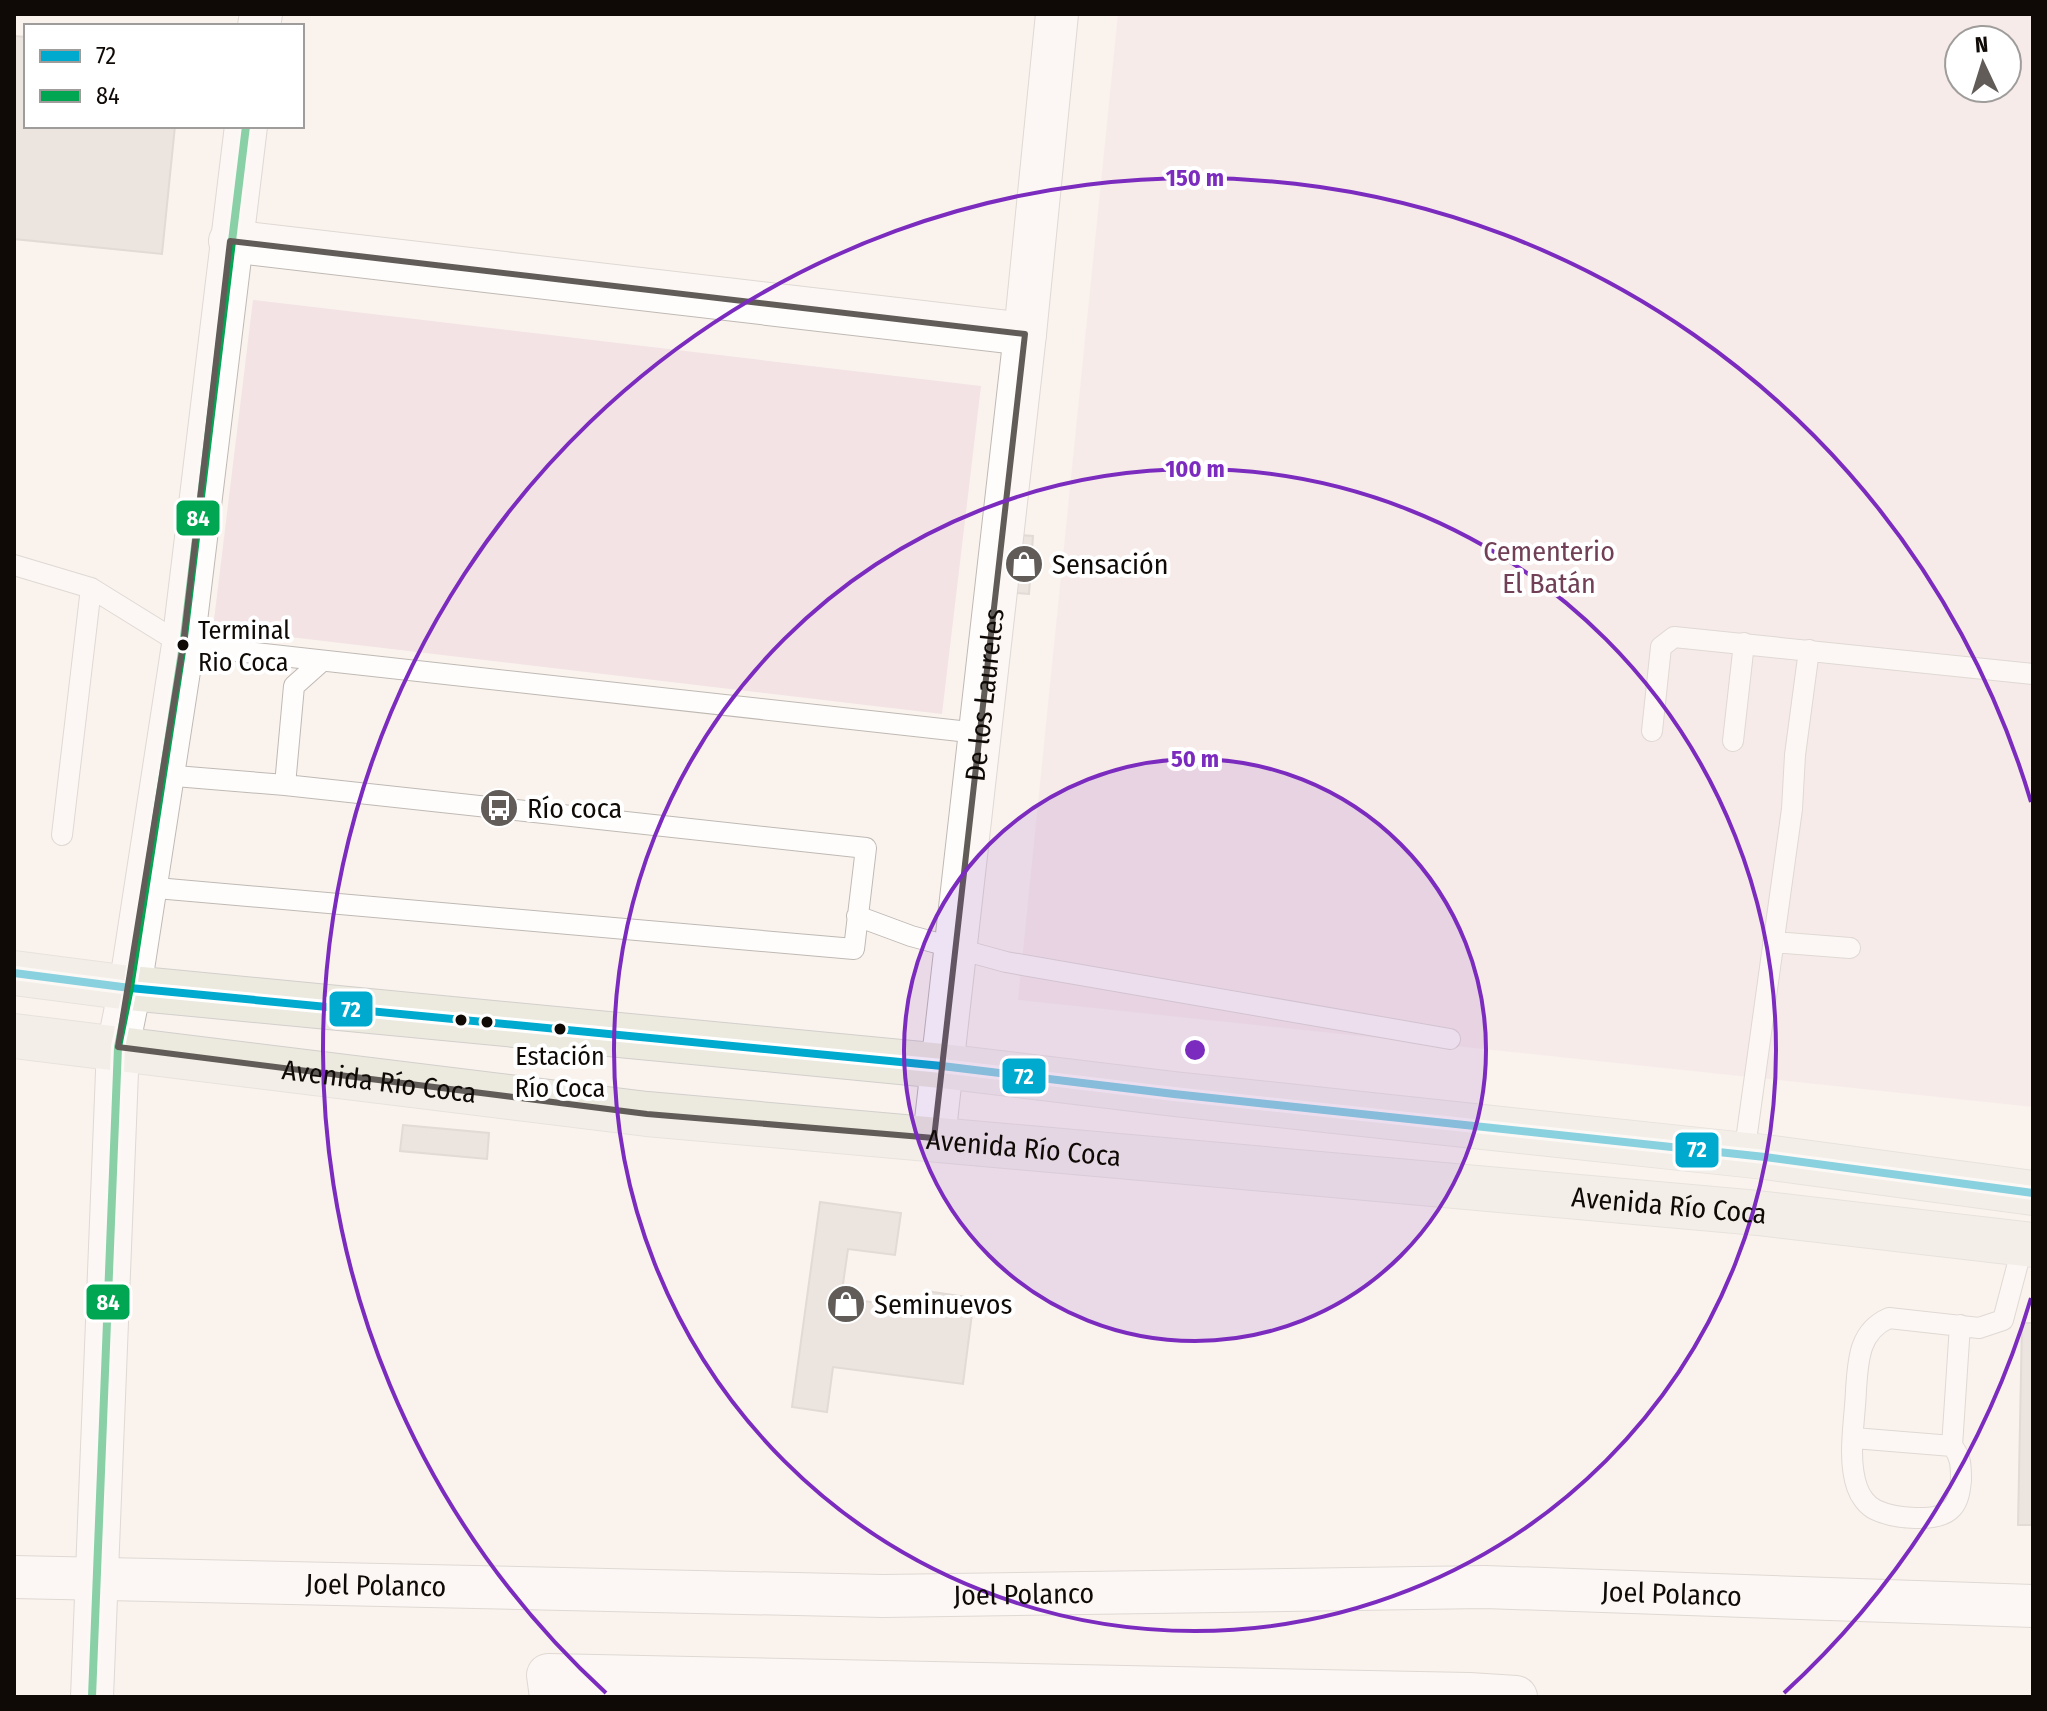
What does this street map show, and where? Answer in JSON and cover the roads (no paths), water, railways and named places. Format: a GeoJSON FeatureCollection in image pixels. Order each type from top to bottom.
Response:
{"type":"FeatureCollection","features":[{"type":"Feature","properties":{"kind":"main road","name":"Avenida Río Coca"},"geometry":{"type":"LineString","coordinates":[[14,973],[130,988],[942,1066],[1755,1156],[2033,1193]]}},
{"type":"Feature","properties":{"kind":"main road","name":"Avenida Río Coca"},"geometry":{"type":"LineString","coordinates":[[14,1036],[647,1114],[1758,1213],[2028,1245]]}},
{"type":"Feature","properties":{"kind":"main road"},"geometry":{"type":"LineString","coordinates":[[1755,1156],[1825,1140],[2033,1163]]}},
{"type":"Feature","properties":{"kind":"street","name":"De los Laureles"},"geometry":{"type":"LineString","coordinates":[[934,1138],[1025,334],[1057,14]]}},
{"type":"Feature","properties":{"kind":"street"},"geometry":{"type":"LineString","coordinates":[[92,1697],[118,1047],[130,988],[183,645],[246,128]]}},
{"type":"Feature","properties":{"kind":"street"},"geometry":{"type":"LineString","coordinates":[[230,241],[1025,334]]}},
{"type":"Feature","properties":{"kind":"street","name":"Joel Polanco"},"geometry":{"type":"LineString","coordinates":[[14,1577],[883,1596],[1485,1587],[2033,1606]]}},
{"type":"Feature","properties":{"kind":"street"},"geometry":{"type":"LineString","coordinates":[[551,1697],[548,1675],[1516,1697]]}},
{"type":"Feature","properties":{"kind":"lane"},"geometry":{"type":"LineString","coordinates":[[14,565],[91,588],[183,645],[978,733]]}},
{"type":"Feature","properties":{"kind":"lane"},"geometry":{"type":"LineString","coordinates":[[62,835],[91,588]]}},
{"type":"Feature","properties":{"kind":"lane"},"geometry":{"type":"LineString","coordinates":[[1652,731],[1661,647],[1674,637],[2033,674]]}},
{"type":"Feature","properties":{"kind":"lane"},"geometry":{"type":"LineString","coordinates":[[1733,741],[1744,643]]}},
{"type":"Feature","properties":{"kind":"lane"},"geometry":{"type":"LineString","coordinates":[[1755,1156],[1773,942],[1792,809],[1795,755],[1809,650]]}},
{"type":"Feature","properties":{"kind":"lane"},"geometry":{"type":"LineString","coordinates":[[285,785],[294,686],[322,661]]}},
{"type":"Feature","properties":{"kind":"lane"},"geometry":{"type":"LineString","coordinates":[[145,887],[854,949],[866,848],[285,785],[163,775]]}},
{"type":"Feature","properties":{"kind":"lane"},"geometry":{"type":"LineString","coordinates":[[857,916],[955,949],[1006,962],[1450,1039]]}},
{"type":"Feature","properties":{"kind":"lane"},"geometry":{"type":"LineString","coordinates":[[1773,942],[1850,948]]}},
{"type":"Feature","properties":{"kind":"lane"},"geometry":{"type":"LineString","coordinates":[[1854,1438],[1952,1446],[1959,1454],[1961,1465],[1961,1485],[1953,1507],[1944,1515],[1903,1517],[1876,1510],[1860,1495],[1852,1468],[1857,1364],[1864,1338],[1877,1323],[1889,1318],[1979,1328],[2003,1320],[2028,1245]]}},
{"type":"Feature","properties":{"kind":"lane"},"geometry":{"type":"LineString","coordinates":[[1952,1446],[1960,1325]]}},
{"type":"Feature","properties":{"kind":"place","name":"Sensación"},"geometry":{"type":"Point","coordinates":[1024,564]}},
{"type":"Feature","properties":{"kind":"place","name":"Terminal Rio Coca"},"geometry":{"type":"Point","coordinates":[183,645]}},
{"type":"Feature","properties":{"kind":"place","name":"Río coca"},"geometry":{"type":"Point","coordinates":[499,808]}},
{"type":"Feature","properties":{"kind":"place","name":"Estación Río Coca"},"geometry":{"type":"Point","coordinates":[560,1029]}},
{"type":"Feature","properties":{"kind":"place","name":"Seminuevos"},"geometry":{"type":"Point","coordinates":[846,1304]}},
{"type":"Feature","properties":{"kind":"park label","name":"Cementerio El Batán"},"geometry":{"type":"Point","coordinates":[1549,567]}}]}
